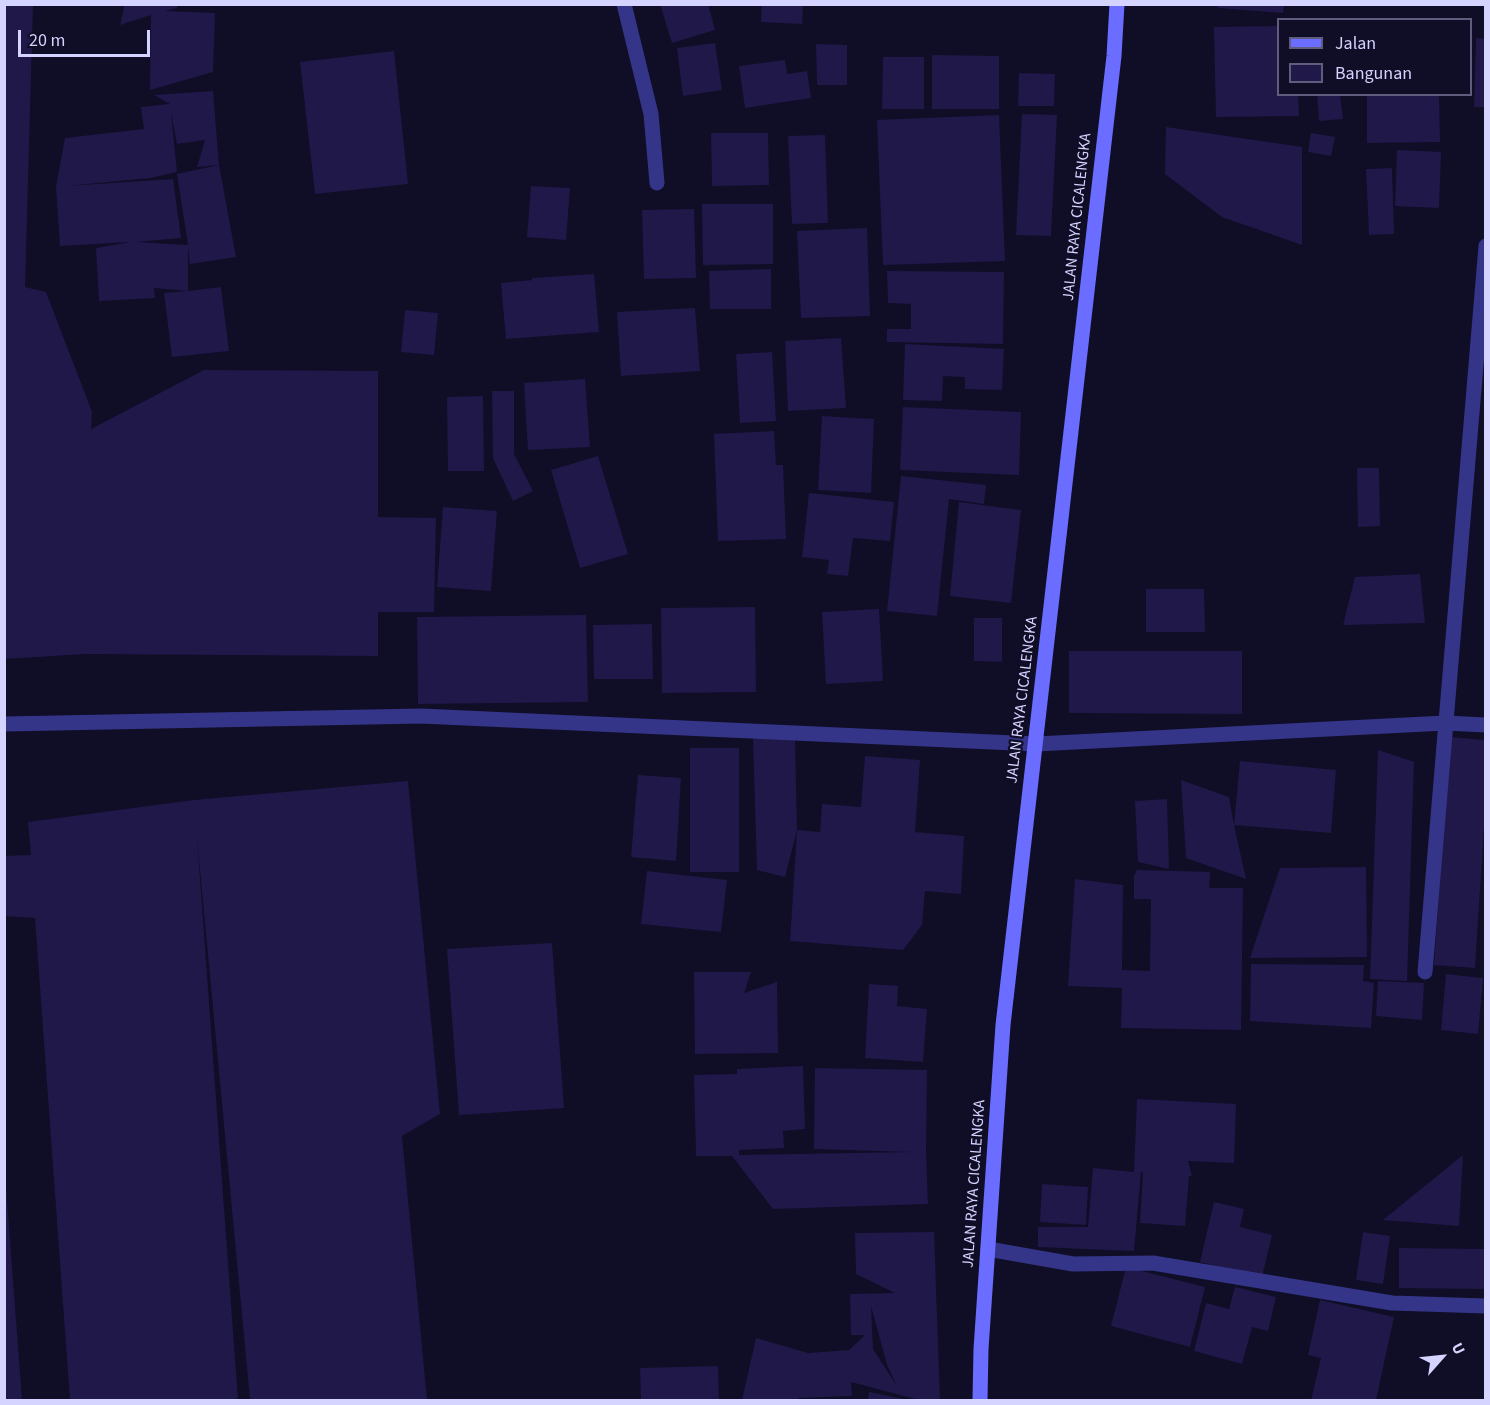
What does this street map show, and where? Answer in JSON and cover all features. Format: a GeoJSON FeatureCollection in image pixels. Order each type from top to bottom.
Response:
{"type":"FeatureCollection","features":[{"type":"Feature","properties":{"kind":"main road","name":"JALAN RAYA CICALENGKA"},"geometry":{"type":"LineString","coordinates":[[980,1401],[1003,1025],[1114,56],[1117,4]]}},
{"type":"Feature","properties":{"kind":"street"},"geometry":{"type":"LineString","coordinates":[[624,4],[651,114],[657,183]]}},
{"type":"Feature","properties":{"kind":"street"},"geometry":{"type":"LineString","coordinates":[[1425,972],[1485,246]]}},
{"type":"Feature","properties":{"kind":"street"},"geometry":{"type":"LineString","coordinates":[[4,724],[421,716],[1036,744],[1445,723],[1485,725]]}},
{"type":"Feature","properties":{"kind":"street"},"geometry":{"type":"LineString","coordinates":[[988,1249],[1073,1264],[1153,1263],[1333,1295],[1392,1303],[1485,1306]]}},
{"type":"Feature","properties":{"kind":"building"},"geometry":{"type":"Polygon","coordinates":[[[4,4],[33,4],[25,287],[46,292],[92,412],[91,429],[204,370],[378,371],[378,517],[436,518],[434,612],[378,612],[378,656],[85,654],[4,659],[4,4]]]}},
{"type":"Feature","properties":{"kind":"building"},"geometry":{"type":"Polygon","coordinates":[[[125,4],[177,4],[177,8],[165,11],[215,13],[213,72],[150,90],[151,15],[120,25],[125,4]]]}},
{"type":"Feature","properties":{"kind":"building"},"geometry":{"type":"Polygon","coordinates":[[[660,4],[708,4],[715,30],[672,43],[660,4]]]}},
{"type":"Feature","properties":{"kind":"building"},"geometry":{"type":"Polygon","coordinates":[[[762,4],[803,4],[802,24],[761,22],[762,4]]]}},
{"type":"Feature","properties":{"kind":"building"},"geometry":{"type":"Polygon","coordinates":[[[1218,4],[1284,4],[1283,13],[1218,8],[1218,4]]]}},
{"type":"Feature","properties":{"kind":"building"},"geometry":{"type":"Polygon","coordinates":[[[1277,26],[1277,96],[1298,96],[1299,116],[1216,117],[1214,27],[1277,26]]]}},
{"type":"Feature","properties":{"kind":"building"},"geometry":{"type":"Polygon","coordinates":[[[1476,38],[1485,39],[1485,107],[1474,107],[1476,38]]]}},
{"type":"Feature","properties":{"kind":"building"},"geometry":{"type":"Polygon","coordinates":[[[715,43],[722,90],[683,96],[677,48],[715,43]]]}},
{"type":"Feature","properties":{"kind":"building"},"geometry":{"type":"Polygon","coordinates":[[[816,44],[847,45],[847,85],[817,85],[816,44]]]}},
{"type":"Feature","properties":{"kind":"building"},"geometry":{"type":"Polygon","coordinates":[[[394,51],[408,184],[315,194],[300,62],[394,51]]]}},
{"type":"Feature","properties":{"kind":"building"},"geometry":{"type":"Polygon","coordinates":[[[932,55],[999,56],[999,109],[932,109],[932,55]]]}},
{"type":"Feature","properties":{"kind":"building"},"geometry":{"type":"Polygon","coordinates":[[[883,57],[924,57],[924,109],[882,109],[883,57]]]}},
{"type":"Feature","properties":{"kind":"building"},"geometry":{"type":"Polygon","coordinates":[[[785,60],[787,74],[807,71],[811,98],[745,108],[739,66],[785,60]]]}},
{"type":"Feature","properties":{"kind":"building"},"geometry":{"type":"Polygon","coordinates":[[[1019,73],[1055,74],[1054,106],[1018,106],[1019,73]]]}},
{"type":"Feature","properties":{"kind":"building"},"geometry":{"type":"Polygon","coordinates":[[[213,91],[219,165],[236,257],[190,264],[188,247],[188,291],[154,288],[155,298],[99,301],[96,248],[131,242],[60,246],[56,187],[65,138],[144,129],[141,107],[170,104],[154,95],[213,91]],[[171,113],[177,172],[150,178],[67,186],[173,179],[181,238],[136,242],[188,245],[177,174],[219,165],[197,167],[205,140],[177,144],[171,113]]]}},
{"type":"Feature","properties":{"kind":"building"},"geometry":{"type":"Polygon","coordinates":[[[1317,96],[1340,96],[1343,119],[1319,121],[1317,96]]]}},
{"type":"Feature","properties":{"kind":"building"},"geometry":{"type":"Polygon","coordinates":[[[1367,96],[1439,96],[1440,142],[1367,143],[1367,96]]]}},
{"type":"Feature","properties":{"kind":"building"},"geometry":{"type":"Polygon","coordinates":[[[1022,114],[1057,115],[1051,236],[1016,235],[1022,114]]]}},
{"type":"Feature","properties":{"kind":"building"},"geometry":{"type":"Polygon","coordinates":[[[999,115],[1005,261],[883,265],[877,120],[999,115]]]}},
{"type":"Feature","properties":{"kind":"building"},"geometry":{"type":"Polygon","coordinates":[[[1166,127],[1302,147],[1302,245],[1222,217],[1165,174],[1166,127]]]}},
{"type":"Feature","properties":{"kind":"building"},"geometry":{"type":"Polygon","coordinates":[[[711,133],[768,133],[769,185],[712,186],[711,133]]]}},
{"type":"Feature","properties":{"kind":"building"},"geometry":{"type":"Polygon","coordinates":[[[1311,133],[1335,137],[1331,156],[1308,152],[1311,133]]]}},
{"type":"Feature","properties":{"kind":"building"},"geometry":{"type":"Polygon","coordinates":[[[825,135],[828,223],[792,224],[788,136],[825,135]]]}},
{"type":"Feature","properties":{"kind":"building"},"geometry":{"type":"Polygon","coordinates":[[[1397,150],[1441,152],[1439,208],[1395,206],[1397,150]]]}},
{"type":"Feature","properties":{"kind":"building"},"geometry":{"type":"Polygon","coordinates":[[[1392,168],[1394,234],[1369,235],[1366,169],[1392,168]]]}},
{"type":"Feature","properties":{"kind":"building"},"geometry":{"type":"Polygon","coordinates":[[[531,186],[570,188],[566,240],[527,237],[531,186]]]}},
{"type":"Feature","properties":{"kind":"building"},"geometry":{"type":"Polygon","coordinates":[[[702,204],[773,204],[773,264],[703,265],[702,204]]]}},
{"type":"Feature","properties":{"kind":"building"},"geometry":{"type":"Polygon","coordinates":[[[694,209],[696,278],[644,279],[642,210],[694,209]]]}},
{"type":"Feature","properties":{"kind":"building"},"geometry":{"type":"Polygon","coordinates":[[[867,228],[870,316],[801,318],[797,231],[867,228]]]}},
{"type":"Feature","properties":{"kind":"building"},"geometry":{"type":"Polygon","coordinates":[[[771,269],[771,309],[710,309],[709,271],[771,269]]]}},
{"type":"Feature","properties":{"kind":"building"},"geometry":{"type":"Polygon","coordinates":[[[887,271],[1004,272],[1003,344],[887,342],[887,329],[911,329],[911,304],[888,303],[887,271]]]}},
{"type":"Feature","properties":{"kind":"building"},"geometry":{"type":"Polygon","coordinates":[[[594,274],[599,332],[506,339],[501,283],[532,280],[532,278],[594,274]]]}},
{"type":"Feature","properties":{"kind":"building"},"geometry":{"type":"Polygon","coordinates":[[[221,287],[229,351],[172,357],[164,293],[221,287]]]}},
{"type":"Feature","properties":{"kind":"building"},"geometry":{"type":"Polygon","coordinates":[[[695,308],[700,371],[621,376],[617,312],[695,308]]]}},
{"type":"Feature","properties":{"kind":"building"},"geometry":{"type":"Polygon","coordinates":[[[405,310],[438,313],[434,355],[401,352],[405,310]]]}},
{"type":"Feature","properties":{"kind":"building"},"geometry":{"type":"Polygon","coordinates":[[[841,338],[846,408],[788,411],[785,341],[841,338]]]}},
{"type":"Feature","properties":{"kind":"building"},"geometry":{"type":"Polygon","coordinates":[[[905,344],[1004,349],[1002,390],[965,389],[965,377],[943,376],[942,401],[903,400],[905,344]]]}},
{"type":"Feature","properties":{"kind":"building"},"geometry":{"type":"Polygon","coordinates":[[[772,352],[776,421],[740,423],[736,354],[772,352]]]}},
{"type":"Feature","properties":{"kind":"building"},"geometry":{"type":"Polygon","coordinates":[[[585,379],[590,447],[528,450],[524,383],[585,379]]]}},
{"type":"Feature","properties":{"kind":"building"},"geometry":{"type":"Polygon","coordinates":[[[492,391],[514,391],[514,454],[533,491],[513,501],[493,458],[492,391]]]}},
{"type":"Feature","properties":{"kind":"building"},"geometry":{"type":"Polygon","coordinates":[[[483,396],[484,471],[448,471],[447,397],[483,396]]]}},
{"type":"Feature","properties":{"kind":"building"},"geometry":{"type":"Polygon","coordinates":[[[903,407],[1021,412],[1019,475],[900,470],[903,407]]]}},
{"type":"Feature","properties":{"kind":"building"},"geometry":{"type":"Polygon","coordinates":[[[822,416],[874,419],[871,493],[818,490],[822,416]]]}},
{"type":"Feature","properties":{"kind":"building"},"geometry":{"type":"Polygon","coordinates":[[[774,431],[776,465],[783,465],[786,539],[718,541],[714,434],[774,431]]]}},
{"type":"Feature","properties":{"kind":"building"},"geometry":{"type":"Polygon","coordinates":[[[598,456],[628,554],[580,568],[551,470],[598,456]]]}},
{"type":"Feature","properties":{"kind":"building"},"geometry":{"type":"Polygon","coordinates":[[[1357,468],[1379,468],[1380,526],[1358,527],[1357,468]]]}},
{"type":"Feature","properties":{"kind":"building"},"geometry":{"type":"Polygon","coordinates":[[[901,476],[986,485],[984,504],[949,499],[937,616],[887,611],[901,476]]]}},
{"type":"Feature","properties":{"kind":"building"},"geometry":{"type":"Polygon","coordinates":[[[809,493],[894,502],[890,541],[853,538],[848,576],[827,574],[829,560],[802,557],[809,493]]]}},
{"type":"Feature","properties":{"kind":"building"},"geometry":{"type":"Polygon","coordinates":[[[959,502],[1021,510],[1011,603],[950,596],[959,502]]]}},
{"type":"Feature","properties":{"kind":"building"},"geometry":{"type":"Polygon","coordinates":[[[443,507],[497,511],[491,591],[437,587],[443,507]]]}},
{"type":"Feature","properties":{"kind":"building"},"geometry":{"type":"Polygon","coordinates":[[[1420,574],[1425,623],[1343,625],[1355,577],[1420,574]]]}},
{"type":"Feature","properties":{"kind":"building"},"geometry":{"type":"Polygon","coordinates":[[[1146,589],[1204,589],[1205,632],[1146,632],[1146,589]]]}},
{"type":"Feature","properties":{"kind":"building"},"geometry":{"type":"Polygon","coordinates":[[[755,607],[756,692],[662,693],[661,608],[755,607]]]}},
{"type":"Feature","properties":{"kind":"building"},"geometry":{"type":"Polygon","coordinates":[[[879,609],[883,681],[826,684],[822,612],[879,609]]]}},
{"type":"Feature","properties":{"kind":"building"},"geometry":{"type":"Polygon","coordinates":[[[586,615],[588,702],[418,704],[417,617],[586,615]]]}},
{"type":"Feature","properties":{"kind":"building"},"geometry":{"type":"Polygon","coordinates":[[[974,618],[1002,618],[1002,662],[974,661],[974,618]]]}},
{"type":"Feature","properties":{"kind":"building"},"geometry":{"type":"Polygon","coordinates":[[[652,624],[653,679],[594,679],[593,625],[652,624]]]}},
{"type":"Feature","properties":{"kind":"building"},"geometry":{"type":"Polygon","coordinates":[[[1069,651],[1242,651],[1242,714],[1069,713],[1069,651]]]}},
{"type":"Feature","properties":{"kind":"building"},"geometry":{"type":"Polygon","coordinates":[[[1450,737],[1485,740],[1485,810],[1475,968],[1434,965],[1450,737]]]}},
{"type":"Feature","properties":{"kind":"building"},"geometry":{"type":"Polygon","coordinates":[[[795,738],[797,830],[785,877],[757,870],[753,739],[795,738]]]}},
{"type":"Feature","properties":{"kind":"building"},"geometry":{"type":"Polygon","coordinates":[[[690,748],[739,748],[739,872],[690,872],[690,748]]]}},
{"type":"Feature","properties":{"kind":"building"},"geometry":{"type":"Polygon","coordinates":[[[1378,750],[1414,762],[1407,981],[1370,979],[1378,750]]]}},
{"type":"Feature","properties":{"kind":"building"},"geometry":{"type":"Polygon","coordinates":[[[865,756],[920,760],[915,832],[964,836],[961,894],[925,891],[922,925],[903,950],[790,941],[797,830],[820,832],[822,804],[861,807],[865,756]]]}},
{"type":"Feature","properties":{"kind":"building"},"geometry":{"type":"Polygon","coordinates":[[[1240,761],[1336,770],[1331,833],[1234,825],[1240,761]]]}},
{"type":"Feature","properties":{"kind":"building"},"geometry":{"type":"Polygon","coordinates":[[[638,775],[681,778],[676,861],[631,857],[638,775]]]}},
{"type":"Feature","properties":{"kind":"building"},"geometry":{"type":"Polygon","coordinates":[[[1181,780],[1229,797],[1246,879],[1186,858],[1181,780]]]}},
{"type":"Feature","properties":{"kind":"building"},"geometry":{"type":"Polygon","coordinates":[[[408,781],[440,1114],[402,1136],[427,1400],[250,1400],[197,838],[238,1400],[70,1400],[35,918],[4,916],[4,856],[31,855],[28,822],[194,800],[408,781]]]}},
{"type":"Feature","properties":{"kind":"building"},"geometry":{"type":"Polygon","coordinates":[[[1167,799],[1169,869],[1138,862],[1135,801],[1167,799]]]}},
{"type":"Feature","properties":{"kind":"building"},"geometry":{"type":"Polygon","coordinates":[[[1366,867],[1367,957],[1250,958],[1280,868],[1366,867]]]}},
{"type":"Feature","properties":{"kind":"building"},"geometry":{"type":"Polygon","coordinates":[[[1137,870],[1210,872],[1209,888],[1243,888],[1241,1030],[1121,1028],[1122,988],[1068,986],[1075,879],[1123,885],[1122,970],[1150,971],[1151,899],[1134,899],[1134,876],[1137,870]]]}},
{"type":"Feature","properties":{"kind":"building"},"geometry":{"type":"Polygon","coordinates":[[[647,871],[727,880],[721,932],[641,924],[647,871]]]}},
{"type":"Feature","properties":{"kind":"building"},"geometry":{"type":"Polygon","coordinates":[[[552,943],[564,1108],[459,1115],[447,949],[552,943]]]}},
{"type":"Feature","properties":{"kind":"building"},"geometry":{"type":"Polygon","coordinates":[[[1251,964],[1364,965],[1363,981],[1374,983],[1371,1028],[1250,1021],[1251,964]]]}},
{"type":"Feature","properties":{"kind":"building"},"geometry":{"type":"Polygon","coordinates":[[[694,972],[751,972],[744,993],[777,982],[778,1053],[695,1054],[694,972]]]}},
{"type":"Feature","properties":{"kind":"building"},"geometry":{"type":"Polygon","coordinates":[[[1446,974],[1483,978],[1478,1034],[1441,1030],[1446,974]]]}},
{"type":"Feature","properties":{"kind":"building"},"geometry":{"type":"Polygon","coordinates":[[[1378,981],[1424,983],[1422,1020],[1376,1016],[1378,981]]]}},
{"type":"Feature","properties":{"kind":"building"},"geometry":{"type":"Polygon","coordinates":[[[869,984],[898,986],[897,1006],[927,1009],[923,1062],[865,1058],[869,984]]]}},
{"type":"Feature","properties":{"kind":"building"},"geometry":{"type":"Polygon","coordinates":[[[803,1066],[805,1129],[783,1131],[784,1148],[739,1150],[739,1155],[912,1152],[814,1149],[815,1068],[927,1070],[928,1204],[773,1209],[732,1156],[696,1156],[694,1075],[737,1074],[737,1069],[803,1066]]]}},
{"type":"Feature","properties":{"kind":"building"},"geometry":{"type":"Polygon","coordinates":[[[1137,1099],[1236,1104],[1234,1163],[1188,1161],[1192,1176],[1189,1176],[1185,1226],[1140,1223],[1143,1173],[1141,1172],[1134,1251],[1038,1247],[1038,1227],[1088,1227],[1093,1168],[1134,1172],[1137,1099]]]}},
{"type":"Feature","properties":{"kind":"building"},"geometry":{"type":"Polygon","coordinates":[[[1463,1155],[1459,1226],[1383,1220],[1463,1155]]]}},
{"type":"Feature","properties":{"kind":"building"},"geometry":{"type":"Polygon","coordinates":[[[1042,1184],[1088,1187],[1086,1225],[1040,1222],[1042,1184]]]}},
{"type":"Feature","properties":{"kind":"building"},"geometry":{"type":"Polygon","coordinates":[[[4,1187],[6,1187],[22,1400],[4,1400],[4,1187]]]}},
{"type":"Feature","properties":{"kind":"building"},"geometry":{"type":"Polygon","coordinates":[[[1214,1202],[1244,1209],[1240,1227],[1272,1235],[1262,1277],[1200,1262],[1214,1202]]]}},
{"type":"Feature","properties":{"kind":"building"},"geometry":{"type":"Polygon","coordinates":[[[934,1232],[940,1400],[919,1400],[851,1382],[852,1396],[796,1400],[742,1400],[756,1338],[808,1353],[849,1350],[865,1335],[851,1335],[850,1294],[895,1293],[856,1274],[855,1233],[934,1232]],[[871,1306],[873,1349],[897,1386],[887,1365],[871,1306]]]}},
{"type":"Feature","properties":{"kind":"building"},"geometry":{"type":"Polygon","coordinates":[[[1363,1232],[1390,1236],[1383,1284],[1356,1280],[1363,1232]]]}},
{"type":"Feature","properties":{"kind":"building"},"geometry":{"type":"Polygon","coordinates":[[[1399,1248],[1485,1249],[1485,1289],[1399,1288],[1399,1248]]]}},
{"type":"Feature","properties":{"kind":"building"},"geometry":{"type":"Polygon","coordinates":[[[1126,1267],[1205,1287],[1190,1347],[1111,1326],[1126,1267]]]}},
{"type":"Feature","properties":{"kind":"building"},"geometry":{"type":"Polygon","coordinates":[[[1235,1287],[1276,1297],[1268,1331],[1252,1327],[1242,1364],[1194,1351],[1206,1303],[1229,1309],[1235,1287]]]}},
{"type":"Feature","properties":{"kind":"building"},"geometry":{"type":"Polygon","coordinates":[[[1320,1300],[1394,1317],[1376,1400],[1311,1400],[1321,1358],[1308,1355],[1320,1300]]]}},
{"type":"Feature","properties":{"kind":"building"},"geometry":{"type":"Polygon","coordinates":[[[718,1366],[719,1400],[641,1400],[640,1368],[718,1366]]]}},
{"type":"Feature","properties":{"kind":"building"},"geometry":{"type":"Polygon","coordinates":[[[869,1392],[904,1399],[904,1400],[868,1400],[869,1392]]]}}]}
